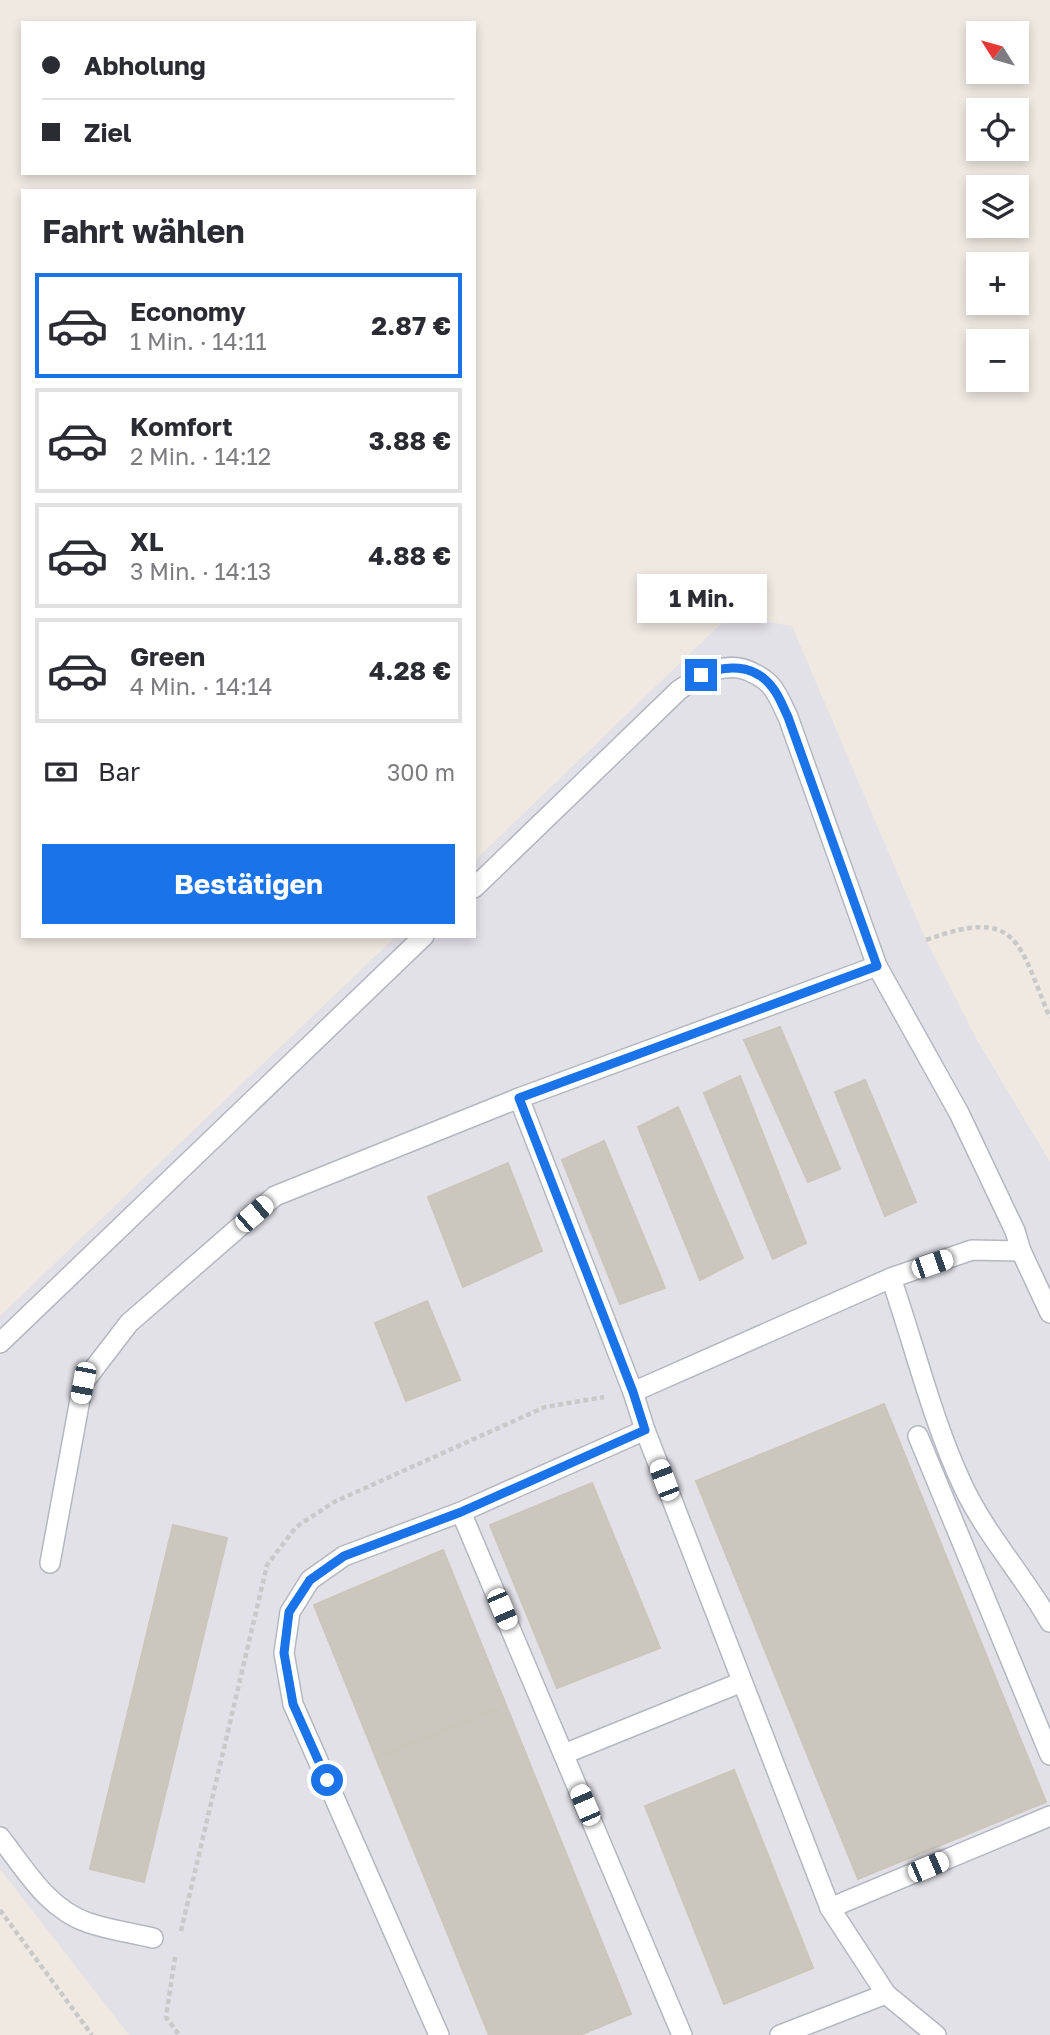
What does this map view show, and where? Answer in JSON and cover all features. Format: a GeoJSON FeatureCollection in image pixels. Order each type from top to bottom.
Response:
{"type":"FeatureCollection","features":[{"type":"Feature","properties":{"kind":"lane"},"geometry":{"type":"LineString","coordinates":[[476,886],[679,690],[701,675],[720,667],[745,668],[772,686],[788,717],[877,966],[959,1113],[1016,1231],[1021,1251],[1050,1313]]}},
{"type":"Feature","properties":{"kind":"lane"},"geometry":{"type":"LineString","coordinates":[[0,1343],[422,938]]}},
{"type":"Feature","properties":{"kind":"lane"},"geometry":{"type":"LineString","coordinates":[[50,1563],[83,1383],[129,1323],[275,1196],[519,1098],[877,966]]}},
{"type":"Feature","properties":{"kind":"lane"},"geometry":{"type":"LineString","coordinates":[[519,1098],[830,1908],[886,1994],[936,2035]]}},
{"type":"Feature","properties":{"kind":"lane"},"geometry":{"type":"LineString","coordinates":[[633,1392],[891,1278],[972,1250],[1021,1251]]}},
{"type":"Feature","properties":{"kind":"lane"},"geometry":{"type":"LineString","coordinates":[[891,1278],[935,1413],[963,1488],[1050,1622]]}},
{"type":"Feature","properties":{"kind":"lane"},"geometry":{"type":"LineString","coordinates":[[439,2035],[293,1704],[284,1653],[289,1612],[310,1580],[344,1556],[461,1512],[645,1430]]}},
{"type":"Feature","properties":{"kind":"lane"},"geometry":{"type":"LineString","coordinates":[[918,1436],[1050,1755]]}},
{"type":"Feature","properties":{"kind":"lane"},"geometry":{"type":"LineString","coordinates":[[461,1512],[682,2035]]}},
{"type":"Feature","properties":{"kind":"lane"},"geometry":{"type":"LineString","coordinates":[[564,1754],[742,1682]]}},
{"type":"Feature","properties":{"kind":"lane"},"geometry":{"type":"LineString","coordinates":[[830,1908],[1050,1816]]}},
{"type":"Feature","properties":{"kind":"lane"},"geometry":{"type":"LineString","coordinates":[[0,1837],[46,1896],[59,1908],[87,1923],[153,1938]]}},
{"type":"Feature","properties":{"kind":"lane"},"geometry":{"type":"LineString","coordinates":[[780,2035],[886,1994]]}},
{"type":"Feature","properties":{"kind":"path"},"geometry":{"type":"LineString","coordinates":[[926,940],[958,929],[978,926],[1002,931],[1013,939],[1022,952],[1050,1018]]}},
{"type":"Feature","properties":{"kind":"path"},"geometry":{"type":"LineString","coordinates":[[0,1910],[92,2035]]}},
{"type":"Feature","properties":{"kind":"shaded area"},"geometry":{"type":"Polygon","coordinates":[[[730,615],[792,626],[926,940],[977,1040],[1050,1162],[1050,2035],[129,2035],[0,1869],[0,1316],[394,938],[476,938],[476,859],[730,615]]]}},
{"type":"Feature","properties":{"kind":"building"},"geometry":{"type":"Polygon","coordinates":[[[780,1027],[840,1169],[808,1182],[744,1040],[780,1027]]]}},
{"type":"Feature","properties":{"kind":"building"},"geometry":{"type":"Polygon","coordinates":[[[740,1076],[806,1243],[773,1259],[704,1093],[740,1076]]]}},
{"type":"Feature","properties":{"kind":"building"},"geometry":{"type":"Polygon","coordinates":[[[865,1080],[916,1202],[885,1216],[835,1092],[865,1080]]]}},
{"type":"Feature","properties":{"kind":"building"},"geometry":{"type":"Polygon","coordinates":[[[678,1107],[743,1258],[700,1280],[638,1127],[678,1107]]]}},
{"type":"Feature","properties":{"kind":"building"},"geometry":{"type":"Polygon","coordinates":[[[604,1141],[665,1288],[620,1304],[562,1160],[604,1141]]]}},
{"type":"Feature","properties":{"kind":"building"},"geometry":{"type":"Polygon","coordinates":[[[508,1163],[542,1251],[463,1287],[428,1197],[508,1163]]]}},
{"type":"Feature","properties":{"kind":"building"},"geometry":{"type":"Polygon","coordinates":[[[427,1301],[460,1380],[406,1401],[375,1323],[427,1301]]]}},
{"type":"Feature","properties":{"kind":"building"},"geometry":{"type":"Polygon","coordinates":[[[884,1404],[1046,1802],[858,1879],[696,1481],[884,1404]]]}},
{"type":"Feature","properties":{"kind":"building"},"geometry":{"type":"Polygon","coordinates":[[[592,1483],[660,1648],[557,1688],[490,1525],[592,1483]]]}},
{"type":"Feature","properties":{"kind":"building"},"geometry":{"type":"Polygon","coordinates":[[[173,1525],[227,1538],[144,1882],[90,1869],[173,1525]]]}},
{"type":"Feature","properties":{"kind":"building"},"geometry":{"type":"Polygon","coordinates":[[[443,1550],[506,1705],[376,1758],[314,1605],[443,1550]]]}},
{"type":"Feature","properties":{"kind":"building"},"geometry":{"type":"Polygon","coordinates":[[[506,1705],[631,2014],[580,2035],[489,2035],[376,1758],[506,1705]]]}},
{"type":"Feature","properties":{"kind":"building"},"geometry":{"type":"Polygon","coordinates":[[[734,1770],[813,1968],[724,2004],[645,1806],[734,1770]]]}},
{"type":"Feature","properties":{"kind":"route"},"geometry":{"type":"LineString","coordinates":[[327,1780],[293,1704],[284,1653],[289,1612],[310,1580],[344,1556],[461,1512],[645,1430],[633,1392],[519,1098],[877,966],[788,717],[772,686],[745,668],[720,667],[701,675]]}}]}
